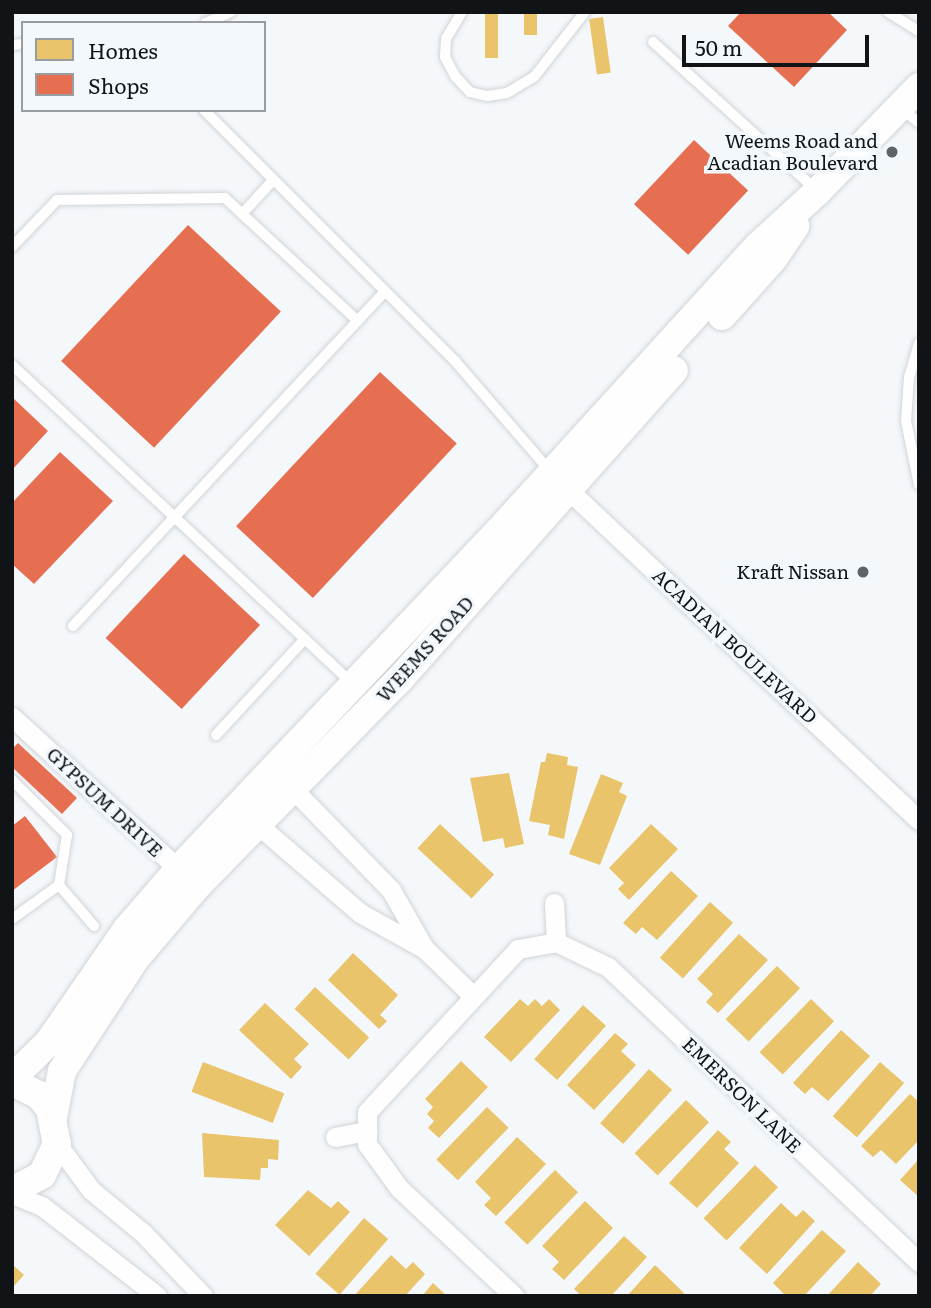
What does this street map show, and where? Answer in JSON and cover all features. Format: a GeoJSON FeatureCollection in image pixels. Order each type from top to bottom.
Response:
{"type":"FeatureCollection","features":[{"type":"Feature","properties":{"kind":"street","name":"WEEMS ROAD"},"geometry":{"type":"LineString","coordinates":[[12,1192],[42,1175],[55,1130],[62,1071],[188,878],[352,683],[560,481],[774,259],[818,191],[909,115],[919,87]]}},
{"type":"Feature","properties":{"kind":"street","name":"WEEMS ROAD"},"geometry":{"type":"LineString","coordinates":[[12,1080],[49,1042],[127,929],[257,824],[398,680],[560,481]]}},
{"type":"Feature","properties":{"kind":"street","name":"ACADIAN BOULEVARD"},"geometry":{"type":"LineString","coordinates":[[560,481],[919,820]]}},
{"type":"Feature","properties":{"kind":"street","name":"GYPSUM DRIVE"},"geometry":{"type":"LineString","coordinates":[[13,719],[188,878]]}},
{"type":"Feature","properties":{"kind":"street"},"geometry":{"type":"LineString","coordinates":[[292,788],[391,890],[425,948],[474,996]]}},
{"type":"Feature","properties":{"kind":"street"},"geometry":{"type":"LineString","coordinates":[[257,824],[360,913],[425,948]]}},
{"type":"Feature","properties":{"kind":"street"},"geometry":{"type":"LineString","coordinates":[[514,1296],[399,1188],[367,1143],[367,1112],[518,949],[556,942],[554,903]]}},
{"type":"Feature","properties":{"kind":"street","name":"EMERSON LANE"},"geometry":{"type":"LineString","coordinates":[[556,942],[608,967],[919,1262]]}},
{"type":"Feature","properties":{"kind":"street"},"geometry":{"type":"LineString","coordinates":[[12,1080],[39,1095],[55,1130],[91,1190],[143,1233],[203,1296]]}},
{"type":"Feature","properties":{"kind":"street"},"geometry":{"type":"LineString","coordinates":[[335,1137],[366,1131]]}},
{"type":"Feature","properties":{"kind":"street"},"geometry":{"type":"LineString","coordinates":[[12,1192],[42,1206],[158,1296]]}},
{"type":"Feature","properties":{"kind":"lane"},"geometry":{"type":"LineString","coordinates":[[210,21],[231,12]]}},
{"type":"Feature","properties":{"kind":"lane"},"geometry":{"type":"LineString","coordinates":[[462,12],[446,39],[445,57],[455,76],[470,92],[488,96],[506,93],[534,77],[585,12]]}},
{"type":"Feature","properties":{"kind":"lane"},"geometry":{"type":"LineString","coordinates":[[888,12],[919,31]]}},
{"type":"Feature","properties":{"kind":"lane"},"geometry":{"type":"LineString","coordinates":[[653,42],[818,191]]}},
{"type":"Feature","properties":{"kind":"lane"},"geometry":{"type":"LineString","coordinates":[[206,112],[455,360],[560,481]]}},
{"type":"Feature","properties":{"kind":"lane"},"geometry":{"type":"LineString","coordinates":[[242,214],[273,180]]}},
{"type":"Feature","properties":{"kind":"lane"},"geometry":{"type":"LineString","coordinates":[[12,247],[57,200],[225,198],[358,321]]}},
{"type":"Feature","properties":{"kind":"lane"},"geometry":{"type":"LineString","coordinates":[[73,626],[385,292]]}},
{"type":"Feature","properties":{"kind":"lane"},"geometry":{"type":"LineString","coordinates":[[919,343],[906,411],[919,485]]}},
{"type":"Feature","properties":{"kind":"lane"},"geometry":{"type":"LineString","coordinates":[[12,365],[352,683]]}},
{"type":"Feature","properties":{"kind":"lane"},"geometry":{"type":"LineString","coordinates":[[906,411],[919,414]]}},
{"type":"Feature","properties":{"kind":"lane"},"geometry":{"type":"LineString","coordinates":[[216,735],[305,639]]}},
{"type":"Feature","properties":{"kind":"lane"},"geometry":{"type":"LineString","coordinates":[[12,780],[67,835],[58,885],[12,919]]}},
{"type":"Feature","properties":{"kind":"lane"},"geometry":{"type":"LineString","coordinates":[[58,885],[94,926]]}},
{"type":"Feature","properties":{"kind":"building: Homes"},"geometry":{"type":"Polygon","coordinates":[[[485,12],[498,12],[498,58],[485,58],[485,12]]]}},
{"type":"Feature","properties":{"kind":"building: Homes"},"geometry":{"type":"Polygon","coordinates":[[[524,12],[537,12],[537,35],[524,35],[524,12]]]}},
{"type":"Feature","properties":{"kind":"building: Homes"},"geometry":{"type":"Polygon","coordinates":[[[603,17],[611,72],[597,74],[589,19],[603,17]]]}},
{"type":"Feature","properties":{"kind":"building: Homes"},"geometry":{"type":"Polygon","coordinates":[[[547,753],[568,757],[567,765],[578,767],[564,839],[548,835],[550,825],[529,821],[541,762],[545,762],[547,753]]]}},
{"type":"Feature","properties":{"kind":"building: Homes"},"geometry":{"type":"Polygon","coordinates":[[[509,773],[524,844],[505,848],[503,838],[483,842],[470,778],[509,773]]]}},
{"type":"Feature","properties":{"kind":"building: Homes"},"geometry":{"type":"Polygon","coordinates":[[[601,774],[623,783],[619,792],[627,796],[600,865],[569,854],[601,774]]]}},
{"type":"Feature","properties":{"kind":"building: Homes"},"geometry":{"type":"Polygon","coordinates":[[[440,824],[494,874],[472,899],[417,848],[440,824]]]}},
{"type":"Feature","properties":{"kind":"building: Homes"},"geometry":{"type":"Polygon","coordinates":[[[651,824],[678,849],[629,900],[618,889],[624,883],[609,868],[651,824]]]}},
{"type":"Feature","properties":{"kind":"building: Homes"},"geometry":{"type":"Polygon","coordinates":[[[671,871],[698,896],[657,940],[642,927],[636,934],[623,923],[671,871]]]}},
{"type":"Feature","properties":{"kind":"building: Homes"},"geometry":{"type":"Polygon","coordinates":[[[710,902],[733,923],[683,978],[660,958],[710,902]]]}},
{"type":"Feature","properties":{"kind":"building: Homes"},"geometry":{"type":"Polygon","coordinates":[[[739,934],[768,960],[718,1013],[706,1002],[713,994],[697,979],[739,934]]]}},
{"type":"Feature","properties":{"kind":"building: Homes"},"geometry":{"type":"Polygon","coordinates":[[[353,953],[398,995],[380,1015],[387,1021],[379,1029],[328,980],[353,953]]]}},
{"type":"Feature","properties":{"kind":"building: Homes"},"geometry":{"type":"Polygon","coordinates":[[[777,966],[800,988],[749,1041],[726,1019],[777,966]]]}},
{"type":"Feature","properties":{"kind":"building: Homes"},"geometry":{"type":"Polygon","coordinates":[[[315,987],[369,1037],[349,1059],[295,1009],[315,987]]]}},
{"type":"Feature","properties":{"kind":"building: Homes"},"geometry":{"type":"Polygon","coordinates":[[[520,999],[528,1006],[535,999],[542,1006],[549,999],[560,1010],[511,1062],[484,1037],[520,999]]]}},
{"type":"Feature","properties":{"kind":"building: Homes"},"geometry":{"type":"Polygon","coordinates":[[[811,999],[834,1021],[783,1074],[760,1052],[811,999]]]}},
{"type":"Feature","properties":{"kind":"building: Homes"},"geometry":{"type":"Polygon","coordinates":[[[265,1003],[309,1044],[294,1059],[302,1067],[291,1079],[239,1030],[265,1003]]]}},
{"type":"Feature","properties":{"kind":"building: Homes"},"geometry":{"type":"Polygon","coordinates":[[[583,1005],[606,1026],[557,1080],[534,1059],[583,1005]]]}},
{"type":"Feature","properties":{"kind":"building: Homes"},"geometry":{"type":"Polygon","coordinates":[[[841,1030],[870,1056],[828,1101],[812,1087],[805,1094],[793,1083],[841,1030]]]}},
{"type":"Feature","properties":{"kind":"building: Homes"},"geometry":{"type":"Polygon","coordinates":[[[615,1033],[628,1044],[621,1051],[636,1065],[594,1110],[567,1085],[615,1033]]]}},
{"type":"Feature","properties":{"kind":"building: Homes"},"geometry":{"type":"Polygon","coordinates":[[[461,1061],[488,1087],[439,1138],[428,1128],[434,1121],[427,1114],[433,1107],[425,1099],[461,1061]]]}},
{"type":"Feature","properties":{"kind":"building: Homes"},"geometry":{"type":"Polygon","coordinates":[[[203,1062],[284,1093],[273,1123],[192,1092],[203,1062]]]}},
{"type":"Feature","properties":{"kind":"building: Homes"},"geometry":{"type":"Polygon","coordinates":[[[880,1062],[904,1083],[857,1137],[833,1116],[880,1062]]]}},
{"type":"Feature","properties":{"kind":"building: Homes"},"geometry":{"type":"Polygon","coordinates":[[[649,1069],[672,1090],[623,1144],[600,1123],[649,1069]]]}},
{"type":"Feature","properties":{"kind":"building: Homes"},"geometry":{"type":"Polygon","coordinates":[[[910,1094],[919,1102],[919,1140],[896,1164],[881,1150],[873,1157],[861,1146],[910,1094]]]}},
{"type":"Feature","properties":{"kind":"building: Homes"},"geometry":{"type":"Polygon","coordinates":[[[686,1100],[709,1122],[658,1175],[635,1153],[686,1100]]]}},
{"type":"Feature","properties":{"kind":"building: Homes"},"geometry":{"type":"Polygon","coordinates":[[[487,1107],[509,1128],[458,1180],[436,1160],[487,1107]]]}},
{"type":"Feature","properties":{"kind":"building: Homes"},"geometry":{"type":"Polygon","coordinates":[[[718,1130],[731,1142],[724,1149],[739,1163],[697,1208],[669,1183],[718,1130]]]}},
{"type":"Feature","properties":{"kind":"building: Homes"},"geometry":{"type":"Polygon","coordinates":[[[202,1133],[279,1140],[278,1160],[268,1159],[268,1168],[261,1168],[260,1180],[204,1177],[202,1133]]]}},
{"type":"Feature","properties":{"kind":"building: Homes"},"geometry":{"type":"Polygon","coordinates":[[[517,1137],[546,1164],[496,1216],[484,1205],[491,1198],[475,1182],[517,1137]]]}},
{"type":"Feature","properties":{"kind":"building: Homes"},"geometry":{"type":"Polygon","coordinates":[[[919,1159],[919,1197],[900,1180],[919,1159]]]}},
{"type":"Feature","properties":{"kind":"building: Homes"},"geometry":{"type":"Polygon","coordinates":[[[755,1165],[778,1187],[727,1240],[704,1218],[755,1165]]]}},
{"type":"Feature","properties":{"kind":"building: Homes"},"geometry":{"type":"Polygon","coordinates":[[[555,1170],[578,1192],[527,1245],[504,1223],[555,1170]]]}},
{"type":"Feature","properties":{"kind":"building: Homes"},"geometry":{"type":"Polygon","coordinates":[[[308,1190],[331,1208],[338,1201],[350,1212],[309,1256],[275,1225],[308,1190]]]}},
{"type":"Feature","properties":{"kind":"building: Homes"},"geometry":{"type":"Polygon","coordinates":[[[585,1201],[613,1228],[564,1280],[552,1269],[559,1262],[542,1246],[585,1201]]]}},
{"type":"Feature","properties":{"kind":"building: Homes"},"geometry":{"type":"Polygon","coordinates":[[[781,1203],[796,1217],[803,1210],[815,1221],[767,1274],[739,1248],[781,1203]]]}},
{"type":"Feature","properties":{"kind":"building: Homes"},"geometry":{"type":"Polygon","coordinates":[[[364,1218],[388,1239],[340,1295],[315,1274],[364,1218]]]}},
{"type":"Feature","properties":{"kind":"building: Homes"},"geometry":{"type":"Polygon","coordinates":[[[822,1230],[846,1251],[804,1296],[786,1296],[773,1283],[822,1230]]]}},
{"type":"Feature","properties":{"kind":"building: Homes"},"geometry":{"type":"Polygon","coordinates":[[[624,1236],[647,1257],[611,1296],[582,1296],[574,1289],[624,1236]]]}},
{"type":"Feature","properties":{"kind":"building: Homes"},"geometry":{"type":"Polygon","coordinates":[[[391,1255],[406,1269],[413,1262],[425,1274],[405,1296],[354,1296],[391,1255]]]}},
{"type":"Feature","properties":{"kind":"building: Homes"},"geometry":{"type":"Polygon","coordinates":[[[858,1262],[881,1284],[870,1296],[827,1296],[858,1262]]]}},
{"type":"Feature","properties":{"kind":"building: Homes"},"geometry":{"type":"Polygon","coordinates":[[[12,1264],[24,1275],[12,1288],[12,1264]]]}},
{"type":"Feature","properties":{"kind":"building: Homes"},"geometry":{"type":"Polygon","coordinates":[[[655,1265],[684,1293],[681,1296],[627,1296],[655,1265]]]}},
{"type":"Feature","properties":{"kind":"building: Homes"},"geometry":{"type":"Polygon","coordinates":[[[433,1283],[447,1296],[422,1296],[433,1283]]]}},
{"type":"Feature","properties":{"kind":"building: Shops"},"geometry":{"type":"Polygon","coordinates":[[[741,12],[828,12],[847,30],[794,87],[728,26],[741,12]]]}},
{"type":"Feature","properties":{"kind":"building: Shops"},"geometry":{"type":"Polygon","coordinates":[[[694,140],[748,190],[688,255],[634,204],[694,140]]]}},
{"type":"Feature","properties":{"kind":"building: Shops"},"geometry":{"type":"Polygon","coordinates":[[[188,225],[281,312],[154,448],[61,361],[188,225]]]}},
{"type":"Feature","properties":{"kind":"building: Shops"},"geometry":{"type":"Polygon","coordinates":[[[380,372],[457,444],[313,598],[236,526],[380,372]]]}},
{"type":"Feature","properties":{"kind":"building: Shops"},"geometry":{"type":"Polygon","coordinates":[[[12,397],[48,431],[12,470],[12,397]]]}},
{"type":"Feature","properties":{"kind":"building: Shops"},"geometry":{"type":"Polygon","coordinates":[[[60,452],[113,501],[34,584],[12,564],[12,503],[60,452]]]}},
{"type":"Feature","properties":{"kind":"building: Shops"},"geometry":{"type":"Polygon","coordinates":[[[184,554],[260,625],[182,709],[106,638],[184,554]]]}},
{"type":"Feature","properties":{"kind":"building: Shops"},"geometry":{"type":"Polygon","coordinates":[[[18,743],[77,798],[62,814],[12,767],[12,749],[18,743]]]}},
{"type":"Feature","properties":{"kind":"building: Shops"},"geometry":{"type":"Polygon","coordinates":[[[25,816],[57,857],[12,891],[12,826],[25,816]]]}},
{"type":"Feature","properties":{"kind":"place","name":"Weems Road and Acadian Boulevard"},"geometry":{"type":"Point","coordinates":[892,152]}},
{"type":"Feature","properties":{"kind":"place","name":"Kraft Nissan"},"geometry":{"type":"Point","coordinates":[863,572]}}]}
